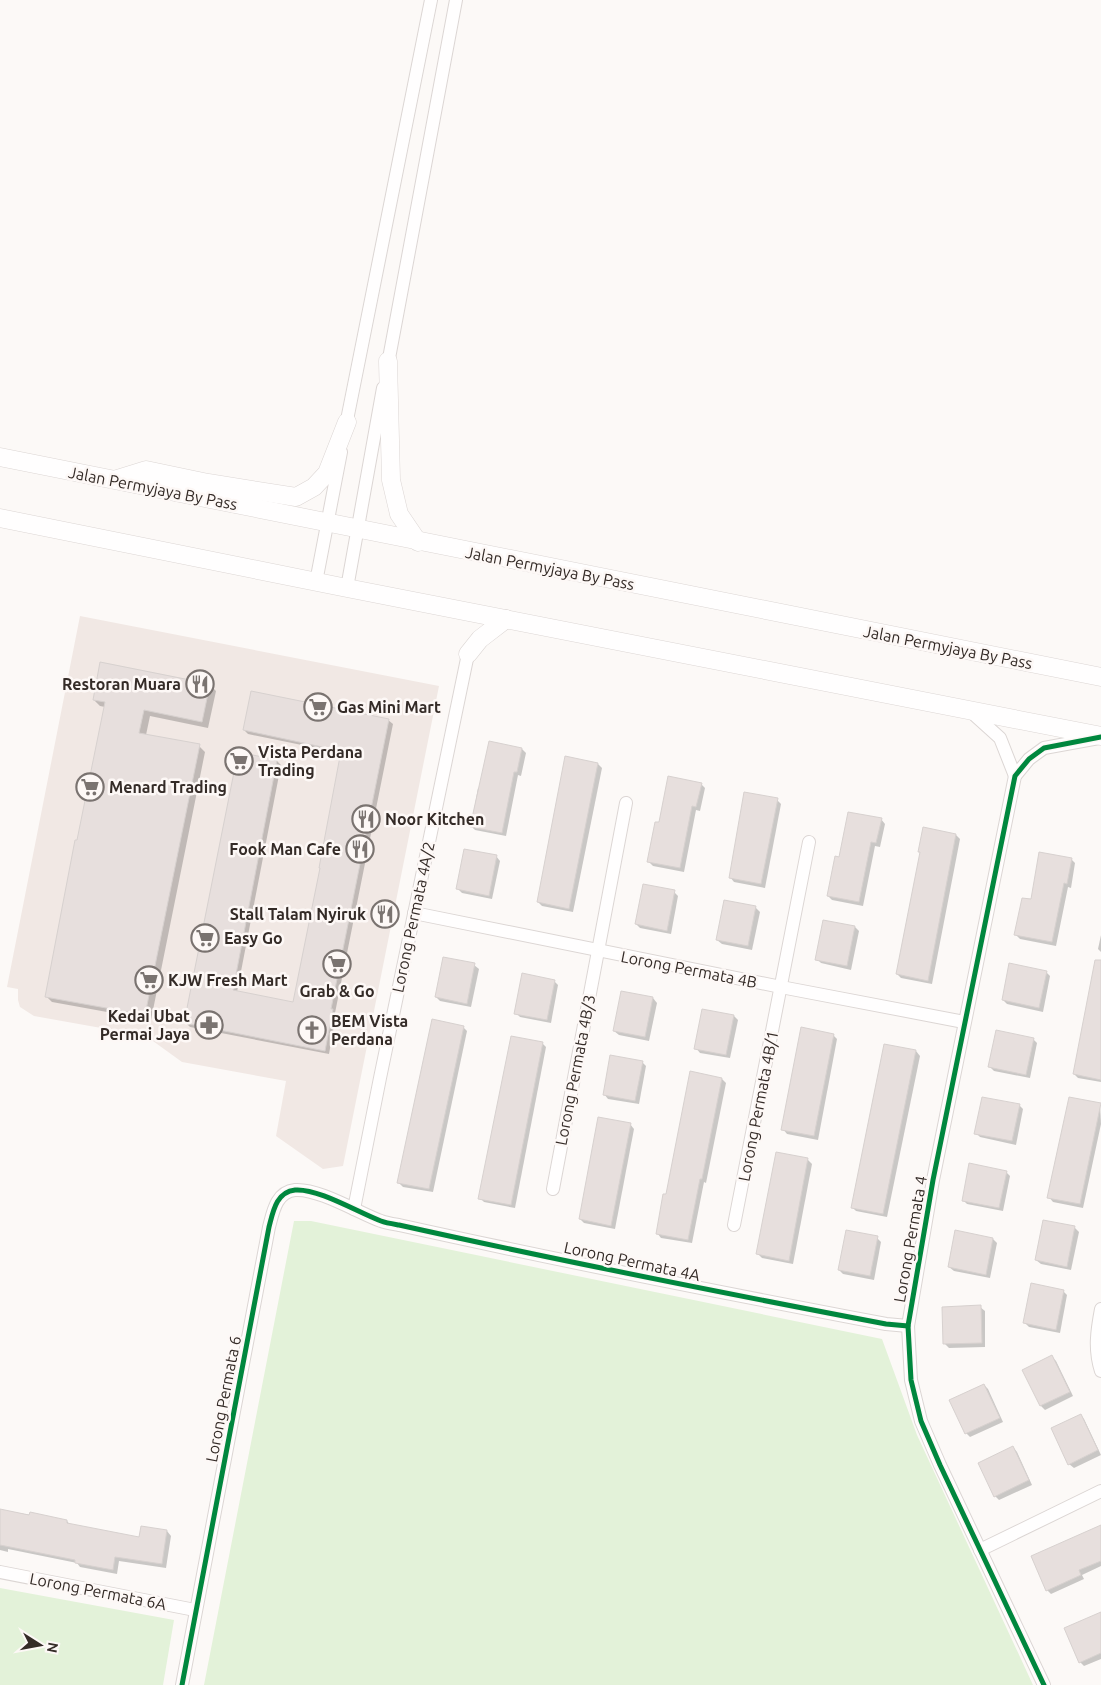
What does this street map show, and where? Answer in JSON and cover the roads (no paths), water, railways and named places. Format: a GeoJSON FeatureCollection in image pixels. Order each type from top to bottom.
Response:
{"type":"FeatureCollection","features":[{"type":"Feature","properties":{"kind":"main road"},"geometry":{"type":"LineString","coordinates":[[388,361],[391,480],[399,514],[418,542]]}},
{"type":"Feature","properties":{"kind":"main road"},"geometry":{"type":"LineString","coordinates":[[115,480],[146,470],[208,483],[296,497],[314,487],[327,473],[347,422]]}},
{"type":"Feature","properties":{"kind":"main road","name":"Jalan Permyjaya By Pass"},"geometry":{"type":"LineString","coordinates":[[0,457],[1101,677]]}},
{"type":"Feature","properties":{"kind":"main road"},"geometry":{"type":"LineString","coordinates":[[0,518],[1101,737]]}},
{"type":"Feature","properties":{"kind":"main road"},"geometry":{"type":"LineString","coordinates":[[468,654],[480,639],[506,619]]}},
{"type":"Feature","properties":{"kind":"street"},"geometry":{"type":"LineString","coordinates":[[316,582],[431,0]]}},
{"type":"Feature","properties":{"kind":"street"},"geometry":{"type":"LineString","coordinates":[[346,588],[456,0]]}},
{"type":"Feature","properties":{"kind":"street","name":"Lorong Permata 4A/2"},"geometry":{"type":"LineString","coordinates":[[354,1209],[468,654]]}},
{"type":"Feature","properties":{"kind":"street"},"geometry":{"type":"LineString","coordinates":[[970,710],[1000,738],[1015,776],[1029,760],[1044,748],[1101,737]]}},
{"type":"Feature","properties":{"kind":"street","name":"Lorong Permata 4"},"geometry":{"type":"LineString","coordinates":[[1015,776],[933,1180],[908,1326],[912,1380],[921,1421],[1044,1685]]}},
{"type":"Feature","properties":{"kind":"street","name":"Lorong Permata 4B/3"},"geometry":{"type":"LineString","coordinates":[[553,1189],[626,803]]}},
{"type":"Feature","properties":{"kind":"street","name":"Lorong Permata 4B/1"},"geometry":{"type":"LineString","coordinates":[[734,1225],[809,842]]}},
{"type":"Feature","properties":{"kind":"street","name":"Lorong Permata 4B"},"geometry":{"type":"LineString","coordinates":[[414,913],[781,988],[964,1022]]}},
{"type":"Feature","properties":{"kind":"street","name":"Lorong Permata 6"},"geometry":{"type":"LineString","coordinates":[[182,1685],[269,1227],[275,1205],[280,1198],[293,1190],[302,1190],[354,1209]]}},
{"type":"Feature","properties":{"kind":"street","name":"Lorong Permata 4A"},"geometry":{"type":"LineString","coordinates":[[354,1209],[382,1222],[464,1240],[886,1324],[908,1326]]}},
{"type":"Feature","properties":{"kind":"street"},"geometry":{"type":"LineString","coordinates":[[1101,1309],[1096,1334],[1096,1347],[1097,1361],[1101,1371]]}},
{"type":"Feature","properties":{"kind":"street"},"geometry":{"type":"LineString","coordinates":[[980,1550],[1101,1491]]}},
{"type":"Feature","properties":{"kind":"street","name":"Lorong Permata 6A"},"geometry":{"type":"LineString","coordinates":[[0,1572],[195,1610]]}},
{"type":"Feature","properties":{"kind":"place","name":"Restoran Muara"},"geometry":{"type":"Point","coordinates":[200,684]}},
{"type":"Feature","properties":{"kind":"place","name":"Gas Mini Mart"},"geometry":{"type":"Point","coordinates":[318,707]}},
{"type":"Feature","properties":{"kind":"place","name":"Vista Perdana Trading"},"geometry":{"type":"Point","coordinates":[239,761]}},
{"type":"Feature","properties":{"kind":"place","name":"Menard Trading"},"geometry":{"type":"Point","coordinates":[90,787]}},
{"type":"Feature","properties":{"kind":"place","name":"Noor Kitchen"},"geometry":{"type":"Point","coordinates":[366,819]}},
{"type":"Feature","properties":{"kind":"place","name":"Fook Man Cafe"},"geometry":{"type":"Point","coordinates":[360,849]}},
{"type":"Feature","properties":{"kind":"place","name":"Stall Talam Nyiruk"},"geometry":{"type":"Point","coordinates":[385,914]}},
{"type":"Feature","properties":{"kind":"place","name":"Easy Go"},"geometry":{"type":"Point","coordinates":[205,938]}},
{"type":"Feature","properties":{"kind":"place","name":"Grab & Go"},"geometry":{"type":"Point","coordinates":[337,964]}},
{"type":"Feature","properties":{"kind":"place","name":"KJW Fresh Mart"},"geometry":{"type":"Point","coordinates":[149,980]}},
{"type":"Feature","properties":{"kind":"place","name":"Kedai Ubat Permai Jaya"},"geometry":{"type":"Point","coordinates":[209,1025]}},
{"type":"Feature","properties":{"kind":"place","name":"BEM Vista Perdana"},"geometry":{"type":"Point","coordinates":[312,1030]}}]}
